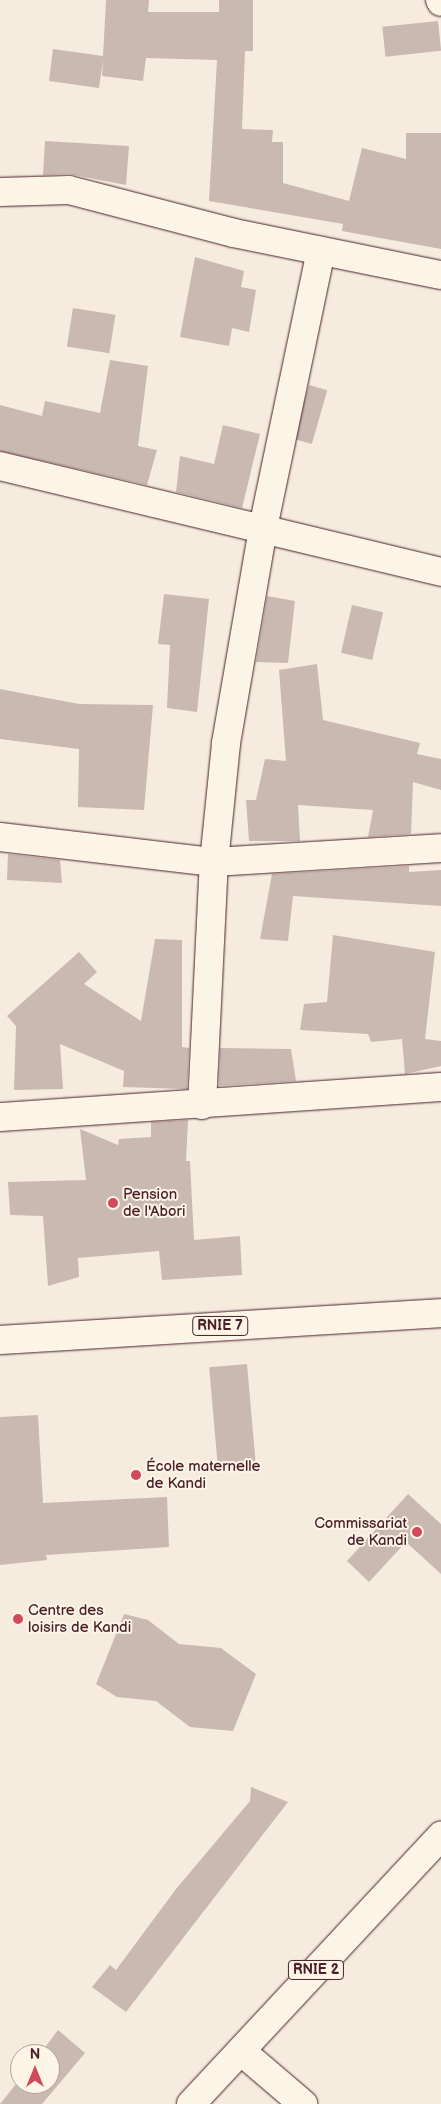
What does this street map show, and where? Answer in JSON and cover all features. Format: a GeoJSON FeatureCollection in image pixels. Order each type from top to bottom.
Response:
{"type":"FeatureCollection","features":[{"type":"Feature","properties":{"kind":"street"},"geometry":{"type":"LineString","coordinates":[[0,192],[69,190],[321,251],[441,274]]}},
{"type":"Feature","properties":{"kind":"street"},"geometry":{"type":"LineString","coordinates":[[202,1105],[214,862],[226,744],[263,528],[321,251]]}},
{"type":"Feature","properties":{"kind":"street"},"geometry":{"type":"LineString","coordinates":[[0,466],[441,572]]}},
{"type":"Feature","properties":{"kind":"street"},"geometry":{"type":"LineString","coordinates":[[0,837],[214,862],[441,848]]}},
{"type":"Feature","properties":{"kind":"street"},"geometry":{"type":"LineString","coordinates":[[0,1117],[202,1105],[441,1087]]}},
{"type":"Feature","properties":{"kind":"street","name":"RNIE 7"},"geometry":{"type":"LineString","coordinates":[[0,1340],[441,1313]]}},
{"type":"Feature","properties":{"kind":"street","name":"RNIE 2"},"geometry":{"type":"LineString","coordinates":[[191,2104],[441,1836]]}},
{"type":"Feature","properties":{"kind":"street"},"geometry":{"type":"LineString","coordinates":[[241,2050],[303,2104]]}},
{"type":"Feature","properties":{"kind":"building"},"geometry":{"type":"Polygon","coordinates":[[[106,0],[149,0],[148,12],[219,12],[219,0],[253,0],[253,51],[245,51],[242,129],[273,130],[272,142],[283,142],[283,183],[349,201],[362,148],[406,159],[406,133],[441,133],[441,249],[342,231],[343,224],[209,201],[217,60],[146,58],[143,81],[102,76],[103,60],[99,88],[49,81],[53,49],[103,56],[106,0]]]}},
{"type":"Feature","properties":{"kind":"building"},"geometry":{"type":"Polygon","coordinates":[[[438,21],[441,51],[385,57],[382,27],[438,21]]]}},
{"type":"Feature","properties":{"kind":"building"},"geometry":{"type":"Polygon","coordinates":[[[45,141],[129,146],[126,185],[69,174],[43,175],[45,141]]]}},
{"type":"Feature","properties":{"kind":"building"},"geometry":{"type":"Polygon","coordinates":[[[195,257],[244,271],[241,287],[256,290],[249,332],[232,328],[229,346],[180,337],[195,257]]]}},
{"type":"Feature","properties":{"kind":"building"},"geometry":{"type":"Polygon","coordinates":[[[73,308],[115,315],[109,353],[67,347],[73,308]]]}},
{"type":"Feature","properties":{"kind":"building"},"geometry":{"type":"Polygon","coordinates":[[[110,360],[148,366],[138,446],[157,450],[147,485],[0,451],[0,405],[42,416],[45,401],[100,413],[110,360]]]}},
{"type":"Feature","properties":{"kind":"building"},"geometry":{"type":"Polygon","coordinates":[[[309,385],[327,390],[312,444],[294,439],[309,385]]]}},
{"type":"Feature","properties":{"kind":"building"},"geometry":{"type":"Polygon","coordinates":[[[223,425],[260,434],[242,508],[176,492],[180,456],[214,464],[223,425]]]}},
{"type":"Feature","properties":{"kind":"building"},"geometry":{"type":"Polygon","coordinates":[[[164,594],[209,599],[197,712],[167,708],[170,645],[158,644],[164,594]]]}},
{"type":"Feature","properties":{"kind":"building"},"geometry":{"type":"Polygon","coordinates":[[[267,596],[295,601],[288,663],[256,662],[267,596]]]}},
{"type":"Feature","properties":{"kind":"building"},"geometry":{"type":"Polygon","coordinates":[[[352,605],[383,612],[372,660],[341,653],[352,605]]]}},
{"type":"Feature","properties":{"kind":"building"},"geometry":{"type":"Polygon","coordinates":[[[317,664],[323,720],[420,743],[417,754],[441,759],[441,790],[413,782],[411,834],[368,837],[373,810],[298,805],[300,841],[249,841],[246,800],[256,800],[265,759],[286,761],[279,670],[317,664]]]}},
{"type":"Feature","properties":{"kind":"building"},"geometry":{"type":"Polygon","coordinates":[[[0,689],[79,704],[153,705],[144,810],[78,807],[79,749],[0,739],[0,689]]]}},
{"type":"Feature","properties":{"kind":"building"},"geometry":{"type":"Polygon","coordinates":[[[8,854],[60,860],[62,883],[7,880],[8,854]]]}},
{"type":"Feature","properties":{"kind":"building"},"geometry":{"type":"Polygon","coordinates":[[[409,866],[409,872],[441,870],[441,906],[293,896],[288,941],[260,939],[272,874],[409,866]]]}},
{"type":"Feature","properties":{"kind":"building"},"geometry":{"type":"Polygon","coordinates":[[[333,935],[435,952],[425,1039],[441,1041],[441,1066],[405,1074],[402,1039],[371,1042],[368,1034],[300,1030],[304,1004],[327,1002],[333,935]]]}},
{"type":"Feature","properties":{"kind":"building"},"geometry":{"type":"Polygon","coordinates":[[[155,939],[182,940],[182,1047],[189,1048],[187,1089],[123,1087],[124,1071],[60,1044],[63,1089],[14,1090],[16,1026],[7,1016],[79,952],[97,972],[84,984],[141,1021],[155,939]]]}},
{"type":"Feature","properties":{"kind":"building"},"geometry":{"type":"Polygon","coordinates":[[[220,1048],[291,1049],[296,1081],[219,1086],[220,1048]]]}},
{"type":"Feature","properties":{"kind":"building"},"geometry":{"type":"Polygon","coordinates":[[[188,1120],[186,1161],[190,1161],[194,1240],[240,1236],[242,1275],[162,1280],[159,1251],[78,1258],[79,1277],[48,1286],[43,1216],[10,1215],[8,1182],[86,1180],[80,1129],[118,1145],[119,1139],[151,1137],[151,1122],[188,1120]]]}},
{"type":"Feature","properties":{"kind":"building"},"geometry":{"type":"Polygon","coordinates":[[[247,1364],[256,1464],[218,1467],[209,1367],[247,1364]]]}},
{"type":"Feature","properties":{"kind":"building"},"geometry":{"type":"Polygon","coordinates":[[[38,1415],[43,1503],[167,1497],[169,1547],[46,1555],[47,1560],[0,1565],[0,1417],[38,1415]]]}},
{"type":"Feature","properties":{"kind":"building"},"geometry":{"type":"Polygon","coordinates":[[[408,1494],[441,1524],[441,1574],[406,1542],[369,1582],[347,1561],[408,1494]]]}},
{"type":"Feature","properties":{"kind":"building"},"geometry":{"type":"Polygon","coordinates":[[[124,1614],[148,1620],[179,1644],[221,1648],[256,1674],[233,1731],[190,1727],[156,1701],[117,1697],[96,1684],[124,1614]]]}},
{"type":"Feature","properties":{"kind":"building"},"geometry":{"type":"Polygon","coordinates":[[[251,1787],[288,1802],[126,2012],[92,1987],[110,1965],[116,1970],[176,1889],[250,1801],[251,1787]]]}},
{"type":"Feature","properties":{"kind":"building"},"geometry":{"type":"Polygon","coordinates":[[[58,2030],[85,2053],[60,2083],[60,2044],[48,2044],[58,2030]]]}},
{"type":"Feature","properties":{"kind":"building"},"geometry":{"type":"Polygon","coordinates":[[[10,2092],[10,2094],[50,2094],[42,2104],[0,2104],[10,2092]]]}},
{"type":"Feature","properties":{"kind":"place","name":"Pension de l'Abori"},"geometry":{"type":"Point","coordinates":[113,1203]}},
{"type":"Feature","properties":{"kind":"place","name":"École maternelle de Kandi"},"geometry":{"type":"Point","coordinates":[136,1475]}},
{"type":"Feature","properties":{"kind":"place","name":"Commissariat de Kandi"},"geometry":{"type":"Point","coordinates":[417,1532]}},
{"type":"Feature","properties":{"kind":"place","name":"Centre des loisirs de Kandi"},"geometry":{"type":"Point","coordinates":[18,1619]}}]}
